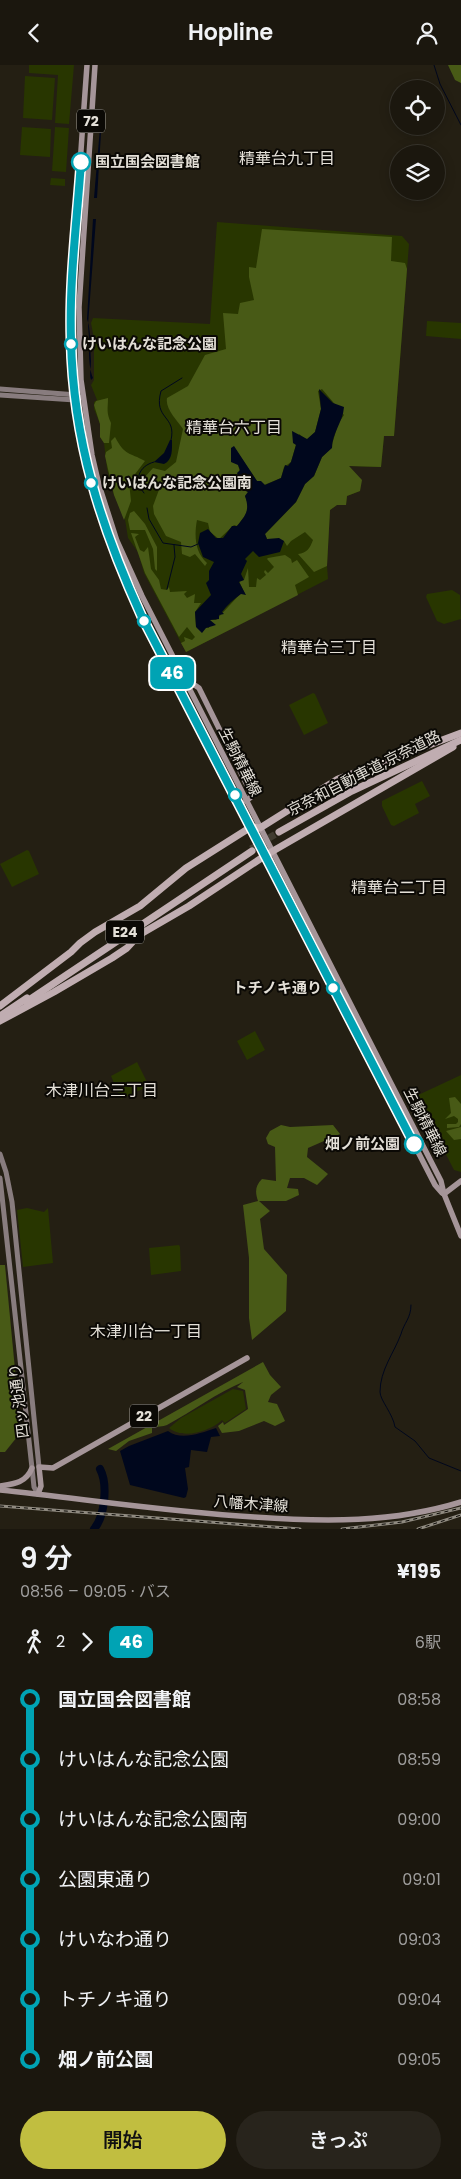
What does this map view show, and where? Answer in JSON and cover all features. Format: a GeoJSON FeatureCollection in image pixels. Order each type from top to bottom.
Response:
{"type":"FeatureCollection","features":[{"type":"Feature","properties":{"kind":"highway"},"geometry":{"type":"LineString","coordinates":[[0,1006],[71,952],[80,943],[140,906],[186,869],[251,827],[260,828],[345,776],[461,733]]}},
{"type":"Feature","properties":{"kind":"highway","name":"京奈和自動車道;京奈道路"},"geometry":{"type":"LineString","coordinates":[[461,742],[356,792],[280,833],[352,791],[461,742]]}},
{"type":"Feature","properties":{"kind":"highway"},"geometry":{"type":"LineString","coordinates":[[0,1019],[54,993],[112,958],[127,948],[139,935],[189,906],[269,853],[453,747]]}},
{"type":"Feature","properties":{"kind":"highway","name":"E24"},"geometry":{"type":"LineString","coordinates":[[0,1019],[252,850]]}},
{"type":"Feature","properties":{"kind":"main road","name":"生駒精華線"},"geometry":{"type":"LineString","coordinates":[[87,65],[71,307],[75,397],[91,484],[117,562],[142,617],[251,827],[269,853]]}},
{"type":"Feature","properties":{"kind":"main road","name":"生駒精華線"},"geometry":{"type":"LineString","coordinates":[[95,65],[79,307],[82,397],[96,470],[117,541],[142,596],[260,828],[269,853],[435,1185],[444,1195]]}},
{"type":"Feature","properties":{"kind":"main road"},"geometry":{"type":"LineString","coordinates":[[0,389],[75,397]]}},
{"type":"Feature","properties":{"kind":"main road"},"geometry":{"type":"LineString","coordinates":[[0,395],[82,397]]}},
{"type":"Feature","properties":{"kind":"main road"},"geometry":{"type":"LineString","coordinates":[[183,677],[199,689],[251,793],[246,801]]}},
{"type":"Feature","properties":{"kind":"main road"},"geometry":{"type":"LineString","coordinates":[[217,742],[227,747]]}},
{"type":"Feature","properties":{"kind":"main road","name":"四ッ池通り"},"geometry":{"type":"LineString","coordinates":[[0,1154],[12,1202],[39,1467]]}},
{"type":"Feature","properties":{"kind":"main road","name":"四ッ池通り"},"geometry":{"type":"LineString","coordinates":[[0,1178],[34,1487],[38,1494]]}},
{"type":"Feature","properties":{"kind":"main road"},"geometry":{"type":"LineString","coordinates":[[444,1195],[461,1181]]}},
{"type":"Feature","properties":{"kind":"main road"},"geometry":{"type":"LineString","coordinates":[[444,1195],[461,1186]]}},
{"type":"Feature","properties":{"kind":"main road"},"geometry":{"type":"LineString","coordinates":[[444,1195],[461,1236]]}},
{"type":"Feature","properties":{"kind":"main road","name":"22"},"geometry":{"type":"LineString","coordinates":[[39,1467],[53,1467],[247,1358]]}},
{"type":"Feature","properties":{"kind":"main road"},"geometry":{"type":"LineString","coordinates":[[38,1494],[41,1486],[39,1467]]}},
{"type":"Feature","properties":{"kind":"main road"},"geometry":{"type":"LineString","coordinates":[[0,1486],[22,1481],[29,1475],[32,1468]]}},
{"type":"Feature","properties":{"kind":"main road","name":"八幡木津線"},"geometry":{"type":"LineString","coordinates":[[0,1490],[211,1515],[322,1521],[397,1515],[461,1501]]}},
{"type":"Feature","properties":{"kind":"green space"},"geometry":{"type":"Polygon","coordinates":[[[29,65],[74,65],[69,124],[55,123],[58,75],[29,73],[29,65]]]}},
{"type":"Feature","properties":{"kind":"green space"},"geometry":{"type":"Polygon","coordinates":[[[448,65],[461,65],[461,83],[455,80],[448,65]]]}},
{"type":"Feature","properties":{"kind":"green space"},"geometry":{"type":"Polygon","coordinates":[[[25,76],[55,78],[52,120],[23,118],[25,76]]]}},
{"type":"Feature","properties":{"kind":"green space"},"geometry":{"type":"Polygon","coordinates":[[[22,127],[51,129],[50,157],[20,155],[22,127]]]}},
{"type":"Feature","properties":{"kind":"green space"},"geometry":{"type":"Polygon","coordinates":[[[55,127],[69,128],[66,172],[52,171],[55,127]]]}},
{"type":"Feature","properties":{"kind":"green space"},"geometry":{"type":"Polygon","coordinates":[[[51,178],[65,179],[65,186],[50,185],[51,178]]]}},
{"type":"Feature","properties":{"kind":"green space"},"geometry":{"type":"Polygon","coordinates":[[[217,222],[402,236],[409,244],[394,436],[384,436],[381,467],[349,466],[361,481],[360,491],[347,496],[346,505],[337,505],[330,510],[328,579],[186,652],[144,573],[138,552],[128,538],[124,513],[114,495],[107,469],[104,443],[100,437],[100,424],[94,409],[94,402],[97,400],[91,385],[94,380],[94,339],[91,323],[93,318],[210,324],[217,222]]]}},
{"type":"Feature","properties":{"kind":"green space"},"geometry":{"type":"Polygon","coordinates":[[[262,229],[392,237],[391,261],[405,263],[407,269],[394,436],[384,436],[381,467],[349,466],[362,480],[360,491],[347,496],[346,505],[337,505],[330,510],[327,566],[314,572],[298,554],[308,550],[313,540],[305,532],[287,546],[284,541],[267,539],[265,534],[296,502],[305,484],[314,476],[322,457],[331,448],[338,424],[344,415],[322,389],[318,391],[321,409],[315,432],[307,440],[299,434],[291,462],[284,467],[281,478],[264,485],[257,481],[234,447],[244,490],[248,492],[245,496],[248,505],[245,515],[237,526],[234,525],[219,539],[210,532],[208,523],[197,520],[196,543],[200,554],[207,563],[205,566],[195,554],[190,557],[182,554],[181,542],[166,536],[154,514],[153,506],[160,487],[149,487],[143,484],[144,478],[153,468],[165,471],[176,462],[183,429],[170,410],[167,398],[188,386],[205,355],[226,349],[223,313],[238,314],[240,303],[254,300],[249,267],[256,268],[262,229]]]}},
{"type":"Feature","properties":{"kind":"green space"},"geometry":{"type":"Polygon","coordinates":[[[427,321],[461,323],[461,339],[426,336],[427,321]]]}},
{"type":"Feature","properties":{"kind":"green space"},"geometry":{"type":"Polygon","coordinates":[[[108,398],[108,413],[111,423],[109,443],[104,443],[100,437],[100,424],[94,405],[96,401],[108,398]]]}},
{"type":"Feature","properties":{"kind":"green space"},"geometry":{"type":"Polygon","coordinates":[[[115,437],[125,451],[145,461],[129,482],[131,501],[124,520],[114,495],[105,456],[106,452],[112,448],[111,441],[115,437]]]}},
{"type":"Feature","properties":{"kind":"green space"},"geometry":{"type":"Polygon","coordinates":[[[134,511],[145,524],[157,547],[157,571],[155,569],[153,549],[145,530],[130,530],[128,520],[130,513],[134,511]]]}},
{"type":"Feature","properties":{"kind":"green space"},"geometry":{"type":"Polygon","coordinates":[[[131,533],[139,534],[135,537],[140,550],[144,552],[148,547],[151,569],[159,580],[161,589],[167,590],[169,587],[170,592],[187,591],[184,594],[187,598],[195,594],[194,603],[201,603],[195,612],[196,626],[209,628],[210,620],[216,620],[241,593],[245,594],[239,581],[244,580],[248,568],[249,587],[256,587],[257,578],[260,580],[266,575],[265,570],[268,573],[274,567],[268,558],[285,555],[291,559],[292,563],[297,560],[309,577],[295,585],[298,595],[186,652],[181,643],[185,641],[184,637],[192,640],[195,637],[187,627],[179,637],[145,573],[131,533]]]}},
{"type":"Feature","properties":{"kind":"green space"},"geometry":{"type":"Polygon","coordinates":[[[452,590],[460,595],[461,619],[444,624],[437,621],[426,597],[427,594],[452,590]]]}},
{"type":"Feature","properties":{"kind":"green space"},"geometry":{"type":"Polygon","coordinates":[[[313,693],[328,723],[304,735],[289,705],[313,693]]]}},
{"type":"Feature","properties":{"kind":"green space"},"geometry":{"type":"Polygon","coordinates":[[[422,781],[430,796],[415,804],[419,813],[394,826],[391,825],[382,806],[382,801],[422,781]]]}},
{"type":"Feature","properties":{"kind":"green space"},"geometry":{"type":"Polygon","coordinates":[[[27,850],[39,874],[12,887],[0,864],[27,850]]]}},
{"type":"Feature","properties":{"kind":"green space"},"geometry":{"type":"Polygon","coordinates":[[[255,1031],[265,1050],[247,1060],[237,1041],[255,1031]]]}},
{"type":"Feature","properties":{"kind":"green space"},"geometry":{"type":"Polygon","coordinates":[[[137,1062],[149,1086],[121,1099],[111,1076],[137,1062]]]}},
{"type":"Feature","properties":{"kind":"green space","name":"畑ノ前公園"},"geometry":{"type":"Polygon","coordinates":[[[461,1075],[461,1172],[454,1170],[416,1096],[461,1075]]]}},
{"type":"Feature","properties":{"kind":"green space"},"geometry":{"type":"Polygon","coordinates":[[[455,1097],[461,1104],[461,1124],[459,1127],[447,1128],[447,1124],[456,1124],[458,1122],[458,1119],[454,1116],[445,1119],[451,1113],[449,1098],[455,1097]]]}},
{"type":"Feature","properties":{"kind":"green space"},"geometry":{"type":"Polygon","coordinates":[[[281,1125],[290,1127],[333,1125],[340,1134],[308,1148],[307,1157],[328,1174],[317,1185],[304,1178],[290,1178],[287,1188],[298,1189],[299,1195],[286,1201],[259,1201],[270,1211],[260,1219],[264,1249],[287,1275],[286,1311],[252,1340],[249,1318],[249,1258],[243,1205],[258,1201],[256,1189],[262,1179],[276,1181],[275,1147],[268,1144],[266,1138],[270,1131],[281,1125]]]}},
{"type":"Feature","properties":{"kind":"green space"},"geometry":{"type":"Polygon","coordinates":[[[461,1127],[461,1139],[454,1140],[446,1131],[461,1127]]]}},
{"type":"Feature","properties":{"kind":"green space"},"geometry":{"type":"Polygon","coordinates":[[[27,1208],[44,1212],[48,1208],[53,1263],[23,1267],[17,1210],[27,1208]]]}},
{"type":"Feature","properties":{"kind":"green space"},"geometry":{"type":"Polygon","coordinates":[[[179,1245],[181,1271],[151,1275],[149,1248],[179,1245]]]}},
{"type":"Feature","properties":{"kind":"green space"},"geometry":{"type":"Polygon","coordinates":[[[0,1265],[5,1265],[21,1432],[5,1452],[0,1452],[0,1265]]]}},
{"type":"Feature","properties":{"kind":"green space"},"geometry":{"type":"Polygon","coordinates":[[[263,1362],[270,1375],[281,1387],[271,1395],[268,1402],[277,1404],[285,1421],[275,1426],[264,1421],[239,1431],[222,1433],[218,1426],[223,1422],[224,1425],[248,1409],[245,1390],[237,1387],[243,1382],[223,1391],[167,1425],[152,1428],[152,1433],[129,1441],[116,1451],[108,1449],[263,1362]]]}},
{"type":"Feature","properties":{"kind":"green space"},"geometry":{"type":"Polygon","coordinates":[[[233,1389],[243,1391],[246,1409],[225,1423],[222,1420],[204,1431],[189,1434],[175,1432],[169,1428],[181,1418],[233,1389]]]}},
{"type":"Feature","properties":{"kind":"water"},"geometry":{"type":"Polygon","coordinates":[[[101,116],[97,198],[94,198],[101,116]]]}},
{"type":"Feature","properties":{"kind":"water"},"geometry":{"type":"Polygon","coordinates":[[[93,219],[96,219],[88,323],[93,219]]]}},
{"type":"Feature","properties":{"kind":"water"},"geometry":{"type":"Polygon","coordinates":[[[88,323],[90,339],[91,361],[90,369],[90,340],[88,323]]]}},
{"type":"Feature","properties":{"kind":"water"},"geometry":{"type":"Polygon","coordinates":[[[319,389],[333,403],[344,407],[332,448],[322,457],[314,476],[305,484],[296,502],[265,534],[267,539],[279,538],[284,541],[280,552],[259,557],[253,551],[245,559],[247,561],[241,574],[244,580],[239,582],[246,595],[241,594],[231,602],[222,612],[224,614],[219,615],[219,619],[210,620],[216,625],[206,628],[202,633],[196,627],[195,612],[211,595],[206,583],[209,580],[209,571],[214,562],[203,557],[198,543],[200,533],[208,529],[216,538],[223,538],[232,526],[237,526],[247,509],[245,496],[248,492],[244,490],[237,473],[240,470],[238,465],[231,462],[231,448],[234,446],[257,481],[261,481],[265,485],[281,478],[285,465],[288,466],[291,462],[296,445],[293,443],[292,431],[307,439],[315,432],[321,409],[319,389]]]}},
{"type":"Feature","properties":{"kind":"water"},"geometry":{"type":"Polygon","coordinates":[[[170,440],[172,440],[172,447],[169,460],[164,464],[154,462],[164,453],[170,440]]]}},
{"type":"Feature","properties":{"kind":"water"},"geometry":{"type":"Polygon","coordinates":[[[216,1428],[220,1436],[211,1437],[207,1452],[191,1450],[189,1467],[185,1468],[188,1489],[186,1497],[130,1485],[120,1451],[168,1431],[185,1436],[216,1428]]]}},
{"type":"Feature","properties":{"kind":"waterway"},"geometry":{"type":"LineString","coordinates":[[434,65],[440,84],[461,125]]}},
{"type":"Feature","properties":{"kind":"waterway"},"geometry":{"type":"LineString","coordinates":[[171,440],[171,426],[162,413],[159,400],[161,391],[182,378]]}},
{"type":"Feature","properties":{"kind":"waterway"},"geometry":{"type":"LineString","coordinates":[[144,493],[139,483],[139,474],[141,470],[154,462]]}},
{"type":"Feature","properties":{"kind":"waterway"},"geometry":{"type":"LineString","coordinates":[[147,508],[149,519],[163,543],[191,547],[198,544]]}},
{"type":"Feature","properties":{"kind":"waterway"},"geometry":{"type":"LineString","coordinates":[[167,589],[175,557],[174,545]]}},
{"type":"Feature","properties":{"kind":"waterway"},"geometry":{"type":"LineString","coordinates":[[411,1305],[409,1317],[382,1376],[380,1392],[382,1399],[395,1427],[415,1441],[429,1458],[461,1471]]}},
{"type":"Feature","properties":{"kind":"waterway"},"geometry":{"type":"LineString","coordinates":[[94,1529],[101,1516],[105,1491],[100,1469]]}},
{"type":"Feature","properties":{"kind":"tunnel"},"geometry":{"type":"LineString","coordinates":[[251,849],[279,832]]}},
{"type":"Feature","properties":{"kind":"railway"},"geometry":{"type":"LineString","coordinates":[[0,1506],[300,1529]]}},
{"type":"Feature","properties":{"kind":"railway"},"geometry":{"type":"LineString","coordinates":[[342,1529],[402,1522],[461,1508]]}},
{"type":"Feature","properties":{"kind":"railway"},"geometry":{"type":"LineString","coordinates":[[418,1529],[461,1515]]}},
{"type":"Feature","properties":{"kind":"bus line","name":"46"},"geometry":{"type":"LineString","coordinates":[[81,162],[71,307],[74,394],[85,459],[108,539],[142,617],[414,1144]]}},
{"type":"Feature","properties":{"kind":"place","name":"国立国会図書館"},"geometry":{"type":"Point","coordinates":[81,162]}},
{"type":"Feature","properties":{"kind":"place","name":"けいはんな記念公園"},"geometry":{"type":"Point","coordinates":[71,344]}},
{"type":"Feature","properties":{"kind":"place","name":"けいはんな記念公園南"},"geometry":{"type":"Point","coordinates":[91,483]}},
{"type":"Feature","properties":{"kind":"place","name":"トチノキ通り"},"geometry":{"type":"Point","coordinates":[333,988]}},
{"type":"Feature","properties":{"kind":"place","name":"畑ノ前公園"},"geometry":{"type":"Point","coordinates":[414,1144]}},
{"type":"Feature","properties":{"kind":"district","name":"精華台九丁目"},"geometry":{"type":"Point","coordinates":[287,158]}},
{"type":"Feature","properties":{"kind":"district","name":"精華台六丁目"},"geometry":{"type":"Point","coordinates":[234,427]}},
{"type":"Feature","properties":{"kind":"district","name":"精華台三丁目"},"geometry":{"type":"Point","coordinates":[329,647]}},
{"type":"Feature","properties":{"kind":"district","name":"精華台二丁目"},"geometry":{"type":"Point","coordinates":[399,887]}},
{"type":"Feature","properties":{"kind":"district","name":"木津川台三丁目"},"geometry":{"type":"Point","coordinates":[102,1090]}},
{"type":"Feature","properties":{"kind":"district","name":"木津川台一丁目"},"geometry":{"type":"Point","coordinates":[146,1331]}}]}
